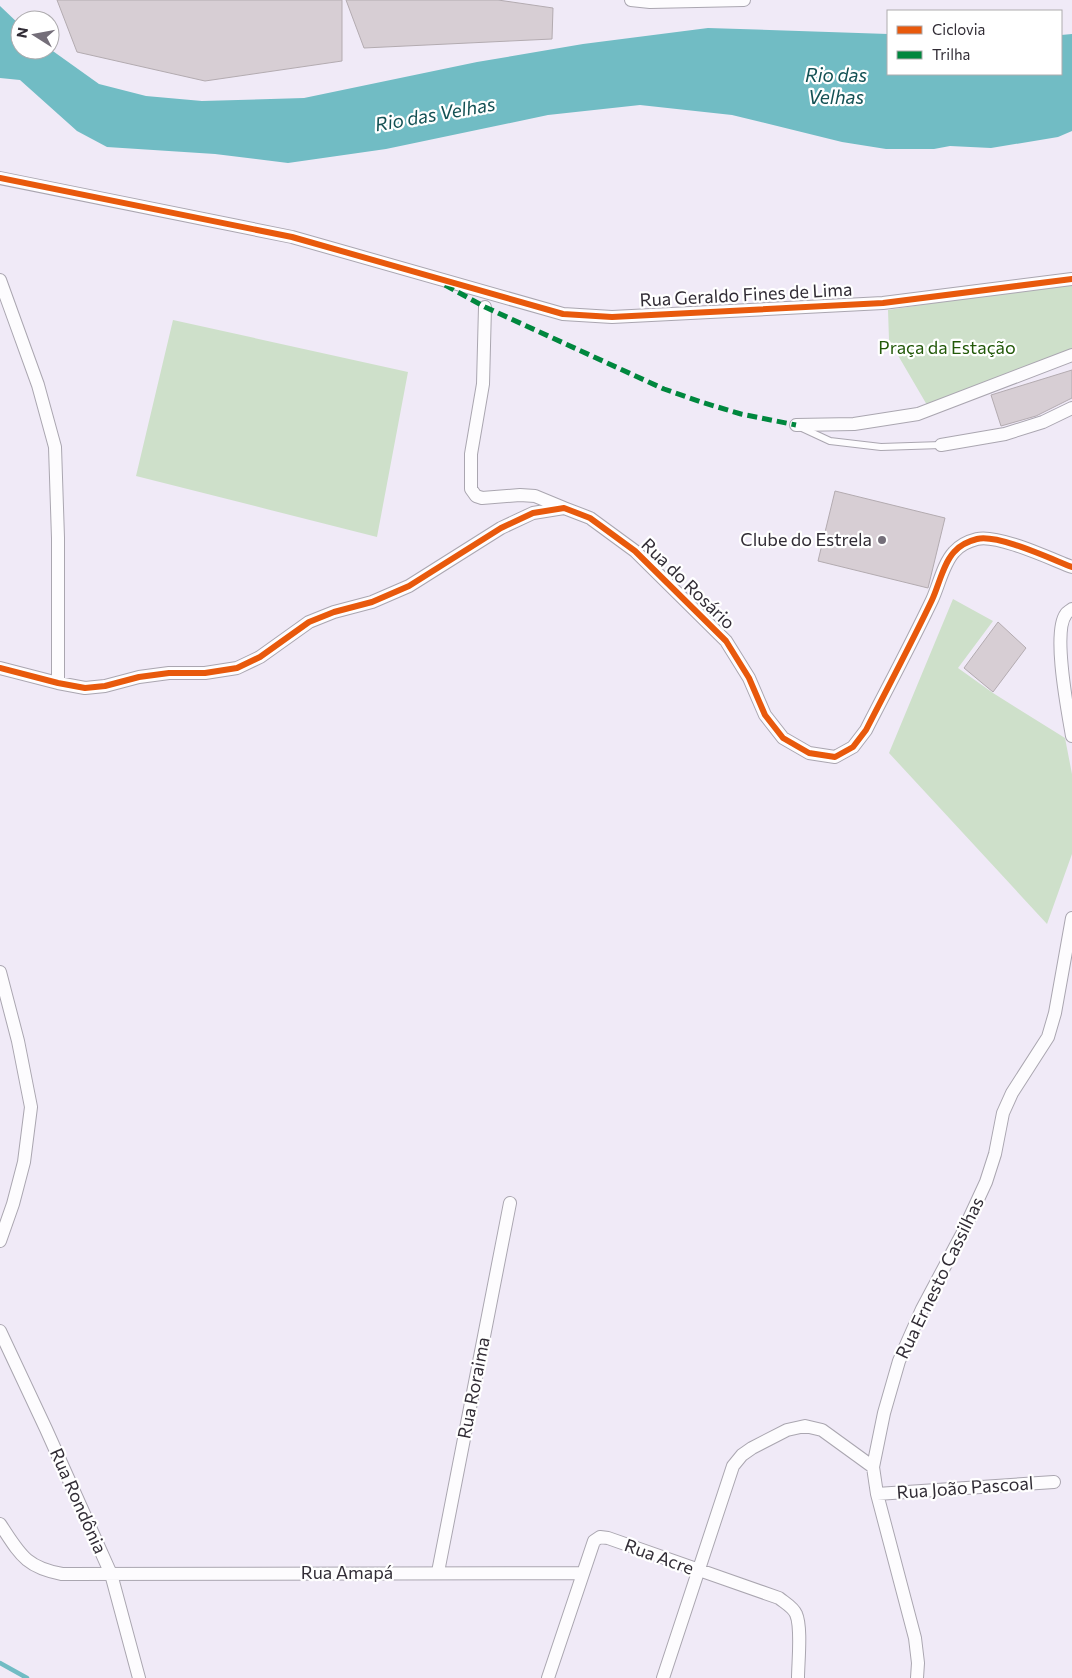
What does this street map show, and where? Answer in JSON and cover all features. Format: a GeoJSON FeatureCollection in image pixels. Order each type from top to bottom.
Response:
{"type":"FeatureCollection","features":[{"type":"Feature","properties":{"kind":"street"},"geometry":{"type":"LineString","coordinates":[[631,0],[744,0]]}},
{"type":"Feature","properties":{"kind":"street","name":"Rua Geraldo Fines de Lima"},"geometry":{"type":"LineString","coordinates":[[0,178],[292,237],[563,314],[612,316],[883,303],[1072,279]]}},
{"type":"Feature","properties":{"kind":"street"},"geometry":{"type":"LineString","coordinates":[[0,280],[38,385],[55,447],[58,538],[58,683]]}},
{"type":"Feature","properties":{"kind":"street","name":"Rua do Rosário"},"geometry":{"type":"LineString","coordinates":[[485,308],[484,384],[471,454],[471,489],[476,496],[482,498],[520,495],[535,496],[590,518],[635,552],[726,641],[748,678],[765,714],[783,738],[809,753],[835,757],[853,747],[866,730],[954,552],[968,542],[980,538],[999,541],[1038,553],[1072,567]]}},
{"type":"Feature","properties":{"kind":"street"},"geometry":{"type":"LineString","coordinates":[[796,425],[854,424],[918,414],[1072,355]]}},
{"type":"Feature","properties":{"kind":"street"},"geometry":{"type":"LineString","coordinates":[[941,445],[1005,434],[1043,422],[1072,408]]}},
{"type":"Feature","properties":{"kind":"street"},"geometry":{"type":"LineString","coordinates":[[0,668],[85,688],[105,686],[139,677],[169,673],[205,673],[236,668],[260,657],[309,622],[334,612],[372,602],[409,586],[500,528],[533,513],[564,508]]}},
{"type":"Feature","properties":{"kind":"street"},"geometry":{"type":"LineString","coordinates":[[1072,609],[1065,614],[1060,637],[1062,670],[1072,736]]}},
{"type":"Feature","properties":{"kind":"street","name":"Rua Ernesto Cassilhas"},"geometry":{"type":"LineString","coordinates":[[917,1678],[918,1663],[915,1638],[877,1494],[873,1467],[884,1413],[899,1361],[922,1309],[962,1234],[986,1182],[995,1154],[1003,1113],[1012,1093],[1048,1037],[1055,1013],[1072,918]]}},
{"type":"Feature","properties":{"kind":"street"},"geometry":{"type":"LineString","coordinates":[[0,972],[18,1041],[31,1107],[24,1162],[13,1204],[0,1241]]}},
{"type":"Feature","properties":{"kind":"street","name":"Rua Roraima"},"geometry":{"type":"LineString","coordinates":[[438,1572],[510,1203]]}},
{"type":"Feature","properties":{"kind":"street","name":"Rua Rondônia"},"geometry":{"type":"LineString","coordinates":[[0,1331],[111,1574],[139,1678]]}},
{"type":"Feature","properties":{"kind":"street"},"geometry":{"type":"LineString","coordinates":[[663,1678],[733,1466],[742,1455],[787,1430],[805,1426],[822,1430],[873,1467]]}},
{"type":"Feature","properties":{"kind":"street","name":"Rua João Pascoal"},"geometry":{"type":"LineString","coordinates":[[877,1494],[1054,1482]]}},
{"type":"Feature","properties":{"kind":"street","name":"Rua Amapá"},"geometry":{"type":"LineString","coordinates":[[0,1524],[18,1551],[28,1562],[44,1571],[62,1574],[583,1573]]}},
{"type":"Feature","properties":{"kind":"street","name":"Rua Acre"},"geometry":{"type":"LineString","coordinates":[[548,1678],[594,1541],[600,1537],[608,1538],[779,1598],[791,1607],[796,1615],[799,1629],[798,1678]]}},
{"type":"Feature","properties":{"kind":"lane"},"geometry":{"type":"LineString","coordinates":[[796,425],[830,441],[881,447],[941,445]]}},
{"type":"Feature","properties":{"kind":"green space","name":"Praça da Estação"},"geometry":{"type":"Polygon","coordinates":[[[1072,282],[1072,353],[927,405],[889,340],[888,310],[1072,282]]]}},
{"type":"Feature","properties":{"kind":"green space"},"geometry":{"type":"Polygon","coordinates":[[[173,320],[408,372],[377,537],[136,476],[173,320]]]}},
{"type":"Feature","properties":{"kind":"green space"},"geometry":{"type":"Polygon","coordinates":[[[953,599],[993,621],[958,668],[993,693],[1065,738],[1072,774],[1072,854],[1047,924],[889,753],[953,599]]]}},
{"type":"Feature","properties":{"kind":"water","name":"Rio das Velhas"},"geometry":{"type":"Polygon","coordinates":[[[0,6],[10,16],[10,60],[60,60],[60,56],[99,84],[146,96],[202,101],[304,98],[477,62],[583,44],[708,28],[887,34],[887,75],[1062,75],[1062,35],[1072,34],[1072,131],[1058,137],[991,148],[950,146],[934,149],[886,149],[842,142],[732,115],[640,105],[548,115],[386,149],[288,163],[215,154],[107,147],[77,131],[20,80],[0,78],[0,6]]]}},
{"type":"Feature","properties":{"kind":"building"},"geometry":{"type":"Polygon","coordinates":[[[57,0],[342,0],[342,61],[205,81],[77,52],[57,0]]]}},
{"type":"Feature","properties":{"kind":"building"},"geometry":{"type":"Polygon","coordinates":[[[346,0],[498,0],[553,8],[552,39],[364,48],[346,0]]]}},
{"type":"Feature","properties":{"kind":"building"},"geometry":{"type":"Polygon","coordinates":[[[1072,370],[1072,398],[1036,416],[1001,426],[991,395],[1072,370]]]}},
{"type":"Feature","properties":{"kind":"building","name":"Clube do Estrela"},"geometry":{"type":"Polygon","coordinates":[[[835,491],[945,518],[928,588],[818,561],[835,491]]]}},
{"type":"Feature","properties":{"kind":"building"},"geometry":{"type":"Polygon","coordinates":[[[998,622],[1026,648],[993,692],[964,668],[998,622]]]}},
{"type":"Feature","properties":{"kind":"waterway"},"geometry":{"type":"LineString","coordinates":[[0,1663],[27,1678]]}},
{"type":"Feature","properties":{"kind":"marked path"},"geometry":{"type":"LineString","coordinates":[[445,285],[485,307],[664,389],[741,414],[796,425]]}},
{"type":"Feature","properties":{"kind":"cycle path"},"geometry":{"type":"LineString","coordinates":[[0,178],[292,237],[563,314],[612,317],[883,303],[1072,279]]}},
{"type":"Feature","properties":{"kind":"cycle path"},"geometry":{"type":"LineString","coordinates":[[0,668],[85,688],[105,686],[139,677],[169,673],[205,673],[237,668],[260,657],[309,622],[334,612],[372,602],[409,586],[501,528],[533,513],[564,508],[590,518],[635,551],[726,641],[749,678],[765,715],[783,738],[809,753],[835,757],[853,747],[866,730],[932,600],[947,562],[959,547],[977,539],[998,540],[1072,567]]}},
{"type":"Feature","properties":{"kind":"place","name":"Clube do Estrela"},"geometry":{"type":"Point","coordinates":[882,540]}}]}
